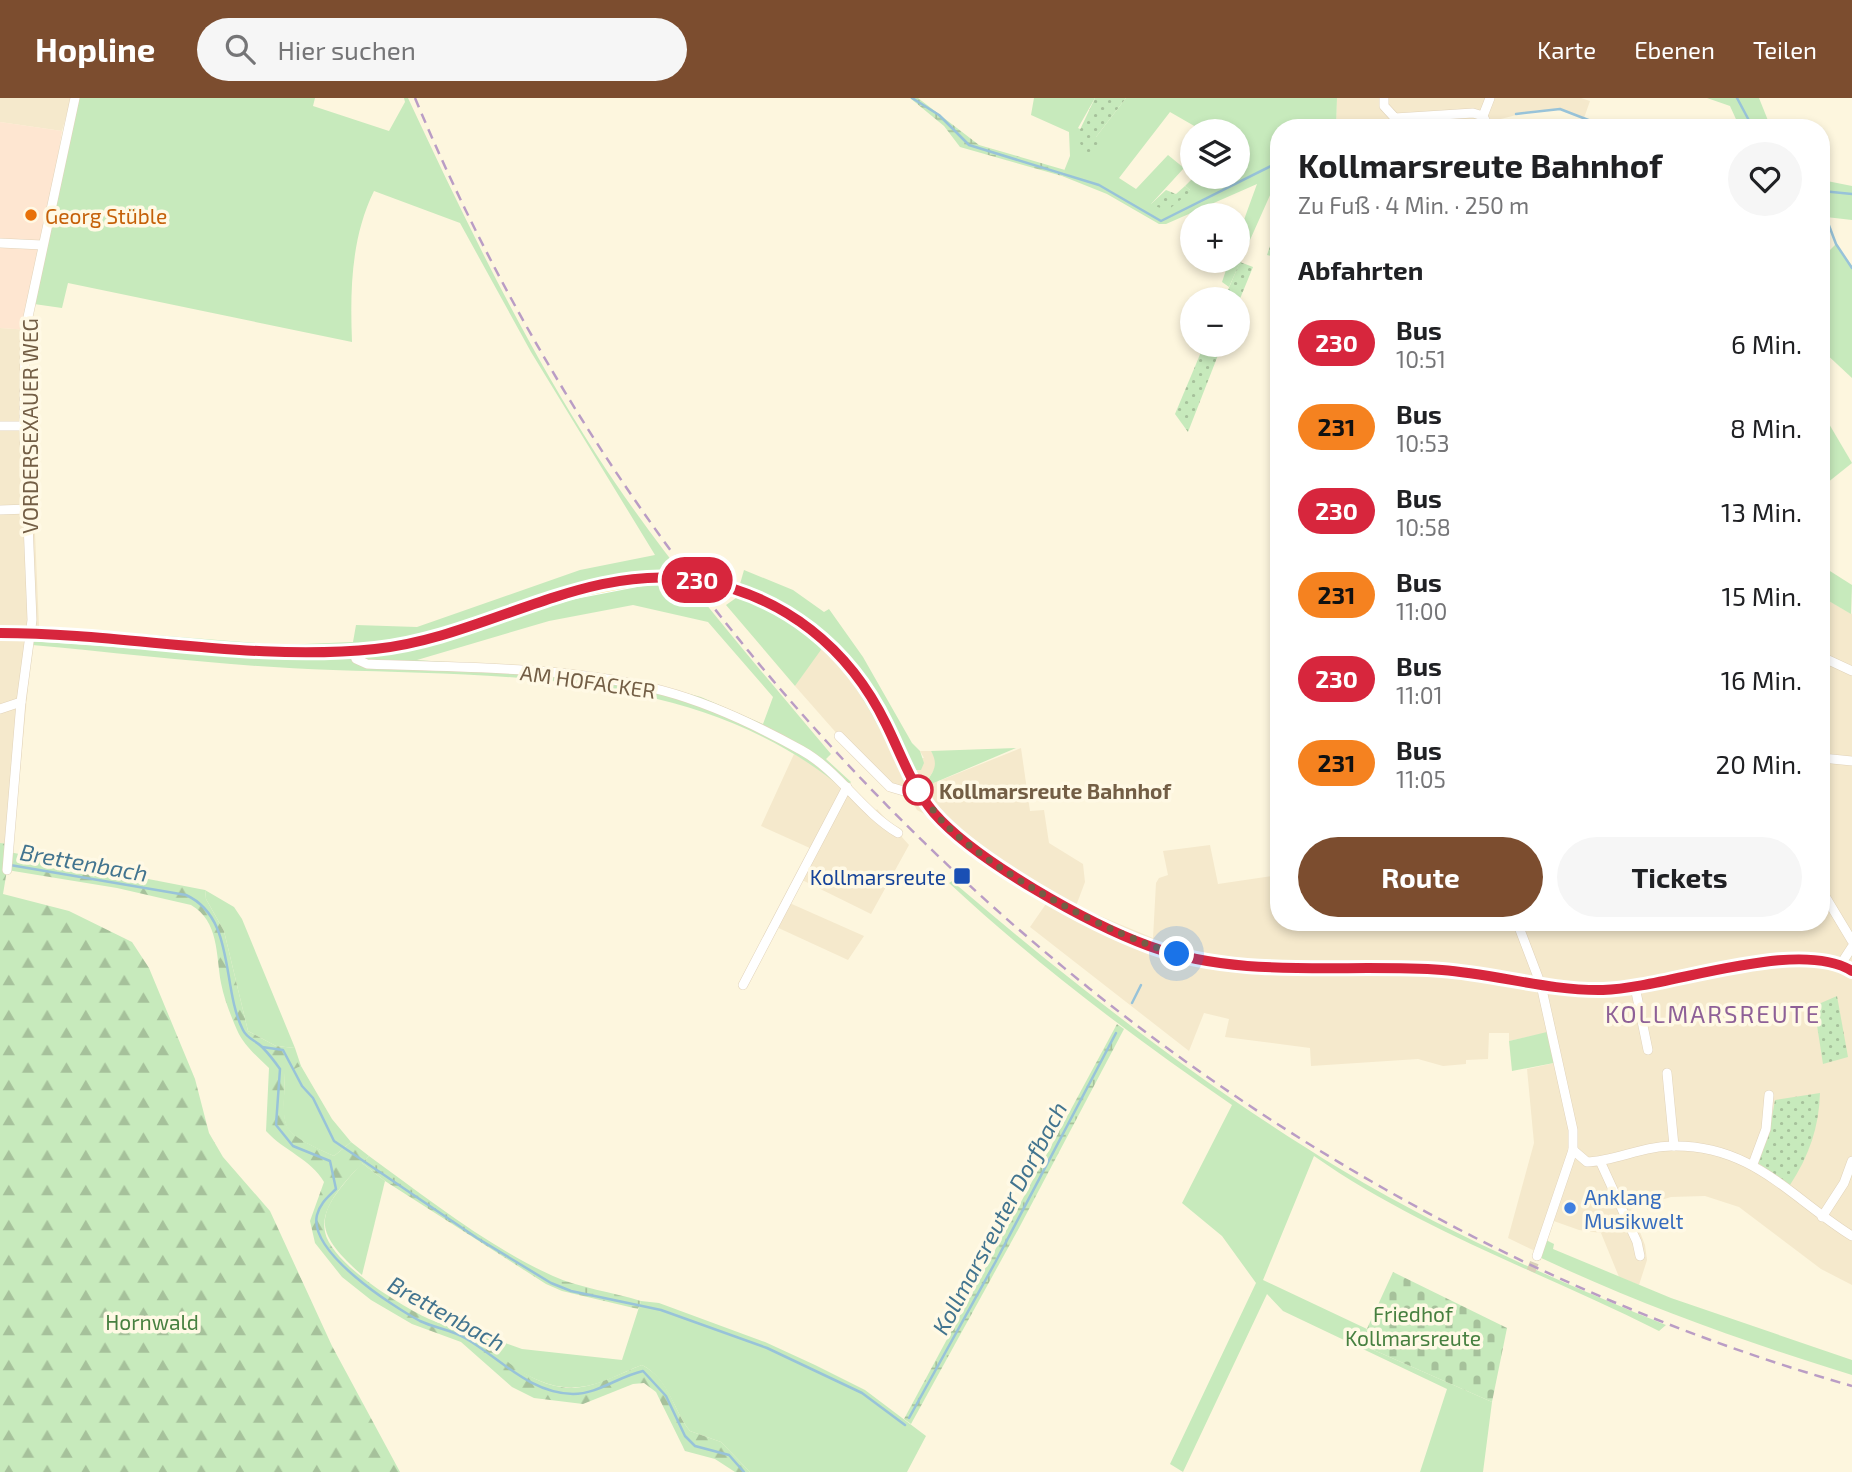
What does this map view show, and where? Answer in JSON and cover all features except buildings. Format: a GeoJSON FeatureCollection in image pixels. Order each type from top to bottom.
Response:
{"type":"FeatureCollection","features":[{"type":"Feature","properties":{"kind":"main road"},"geometry":{"type":"LineString","coordinates":[[0,633],[30,633],[275,653],[353,651],[429,639],[580,591],[657,577],[703,581],[739,591],[779,607],[827,641],[853,669],[871,697],[917,788],[947,827],[983,855],[1074,910],[1151,947],[1244,965],[1447,970],[1589,990],[1635,987],[1791,959],[1841,964],[1852,971]]}},
{"type":"Feature","properties":{"kind":"street","name":"VORDERSEXAUER WEG"},"geometry":{"type":"LineString","coordinates":[[8,865],[21,702],[32,620],[24,426],[25,331],[75,98]]}},
{"type":"Feature","properties":{"kind":"street"},"geometry":{"type":"LineString","coordinates":[[1384,98],[1389,114],[1402,119]]}},
{"type":"Feature","properties":{"kind":"street"},"geometry":{"type":"LineString","coordinates":[[1484,119],[1483,116],[1490,98]]}},
{"type":"Feature","properties":{"kind":"street"},"geometry":{"type":"LineString","coordinates":[[1414,119],[1465,113],[1483,116]]}},
{"type":"Feature","properties":{"kind":"street"},"geometry":{"type":"LineString","coordinates":[[0,243],[42,245]]}},
{"type":"Feature","properties":{"kind":"street"},"geometry":{"type":"LineString","coordinates":[[0,426],[24,426]]}},
{"type":"Feature","properties":{"kind":"street"},"geometry":{"type":"LineString","coordinates":[[0,510],[28,509]]}},
{"type":"Feature","properties":{"kind":"street","name":"AM HOFACKER"},"geometry":{"type":"LineString","coordinates":[[353,651],[356,659],[367,664],[539,673],[618,682],[663,691],[731,715],[774,735],[828,767],[846,787],[898,832]]}},
{"type":"Feature","properties":{"kind":"street"},"geometry":{"type":"LineString","coordinates":[[1830,661],[1852,671]]}},
{"type":"Feature","properties":{"kind":"street"},"geometry":{"type":"LineString","coordinates":[[0,709],[21,702]]}},
{"type":"Feature","properties":{"kind":"street"},"geometry":{"type":"LineString","coordinates":[[839,736],[890,787],[907,792],[917,788]]}},
{"type":"Feature","properties":{"kind":"street"},"geometry":{"type":"LineString","coordinates":[[1830,759],[1852,761]]}},
{"type":"Feature","properties":{"kind":"street"},"geometry":{"type":"LineString","coordinates":[[743,985],[839,795],[846,787]]}},
{"type":"Feature","properties":{"kind":"street"},"geometry":{"type":"LineString","coordinates":[[1830,904],[1852,941]]}},
{"type":"Feature","properties":{"kind":"street"},"geometry":{"type":"LineString","coordinates":[[1520,931],[1541,985],[1570,1113],[1573,1150],[1537,1256]]}},
{"type":"Feature","properties":{"kind":"street"},"geometry":{"type":"LineString","coordinates":[[1841,964],[1852,947]]}},
{"type":"Feature","properties":{"kind":"street"},"geometry":{"type":"LineString","coordinates":[[1635,987],[1648,1051]]}},
{"type":"Feature","properties":{"kind":"street"},"geometry":{"type":"LineString","coordinates":[[1667,1073],[1674,1146]]}},
{"type":"Feature","properties":{"kind":"street"},"geometry":{"type":"LineString","coordinates":[[1754,1164],[1766,1129],[1769,1095]]}},
{"type":"Feature","properties":{"kind":"street"},"geometry":{"type":"LineString","coordinates":[[1573,1150],[1587,1162],[1600,1161],[1634,1150],[1674,1146],[1709,1150],[1754,1164],[1773,1176],[1822,1217],[1852,1236]]}},
{"type":"Feature","properties":{"kind":"street"},"geometry":{"type":"LineString","coordinates":[[1600,1161],[1642,1243],[1640,1256]]}},
{"type":"Feature","properties":{"kind":"street"},"geometry":{"type":"LineString","coordinates":[[1822,1217],[1844,1183],[1852,1161]]}},
{"type":"Feature","properties":{"kind":"shaded area"},"geometry":{"type":"Polygon","coordinates":[[[0,98],[71,98],[62,131],[0,122],[0,98]]]}},
{"type":"Feature","properties":{"kind":"shaded area"},"geometry":{"type":"Polygon","coordinates":[[[1337,98],[1581,98],[1590,101],[1584,118],[1560,109],[1532,111],[1501,119],[1336,119],[1337,98]]]}},
{"type":"Feature","properties":{"kind":"shaded area"},"geometry":{"type":"Polygon","coordinates":[[[0,122],[62,131],[30,330],[0,328],[0,122]]]}},
{"type":"Feature","properties":{"kind":"shaded area"},"geometry":{"type":"Polygon","coordinates":[[[0,328],[30,330],[28,369],[39,626],[32,645],[13,845],[0,843],[0,328]]]}},
{"type":"Feature","properties":{"kind":"shaded area"},"geometry":{"type":"Polygon","coordinates":[[[1830,602],[1852,614],[1852,1285],[1821,1269],[1739,1207],[1705,1196],[1671,1197],[1631,1209],[1645,1245],[1647,1260],[1639,1285],[1619,1277],[1601,1233],[1579,1230],[1548,1219],[1537,1252],[1508,1238],[1534,1143],[1527,1069],[1559,1062],[1551,1032],[1509,1041],[1509,1033],[1489,1033],[1488,1059],[1466,1060],[1466,1064],[1443,1066],[1418,1059],[1311,1066],[1310,1048],[1225,1037],[1229,1019],[1204,1013],[1189,1051],[1030,927],[1048,901],[961,847],[930,817],[917,810],[907,792],[896,790],[839,736],[795,686],[822,646],[846,672],[875,717],[896,763],[907,758],[924,758],[920,751],[931,751],[936,760],[935,768],[927,781],[929,785],[1021,748],[1030,811],[1044,810],[1049,843],[1083,864],[1085,882],[1076,906],[1153,938],[1156,883],[1159,878],[1168,875],[1163,851],[1210,845],[1218,884],[1270,876],[1270,931],[1830,931],[1830,602]]]}},
{"type":"Feature","properties":{"kind":"shaded area"},"geometry":{"type":"Polygon","coordinates":[[[794,754],[818,768],[875,812],[877,809],[909,845],[871,914],[798,878],[812,849],[761,826],[794,754]]]}},
{"type":"Feature","properties":{"kind":"shaded area"},"geometry":{"type":"Polygon","coordinates":[[[785,901],[864,936],[848,960],[772,925],[785,901]]]}},
{"type":"Feature","properties":{"kind":"green space"},"geometry":{"type":"Polygon","coordinates":[[[79,98],[315,98],[313,106],[389,131],[405,102],[404,98],[408,98],[496,279],[569,411],[596,454],[679,570],[831,754],[826,759],[851,782],[844,790],[789,751],[729,722],[666,701],[601,688],[534,679],[258,666],[32,645],[39,626],[281,645],[353,642],[356,625],[417,627],[580,570],[655,555],[531,352],[460,223],[374,191],[356,246],[351,303],[352,342],[68,283],[62,308],[34,304],[79,98]],[[633,605],[549,621],[417,660],[576,671],[637,680],[701,697],[763,724],[773,697],[708,622],[633,605]]]}},
{"type":"Feature","properties":{"kind":"green space"},"geometry":{"type":"Polygon","coordinates":[[[910,98],[918,98],[979,145],[1065,170],[1062,176],[960,147],[944,126],[910,98]]]}},
{"type":"Feature","properties":{"kind":"green space"},"geometry":{"type":"Polygon","coordinates":[[[1034,98],[1095,98],[1078,128],[1096,137],[1126,98],[1337,98],[1336,119],[1270,119],[1270,195],[1250,240],[1250,203],[1257,184],[1250,187],[1250,119],[1182,119],[1170,112],[1119,178],[1136,189],[1168,155],[1180,165],[1180,172],[1151,204],[1189,189],[1246,189],[1214,203],[1180,203],[1180,218],[1166,224],[1159,224],[1107,194],[1062,176],[1070,156],[1069,132],[1031,115],[1034,98]]]}},
{"type":"Feature","properties":{"kind":"green space"},"geometry":{"type":"Polygon","coordinates":[[[1095,98],[1126,98],[1096,137],[1102,143],[1092,157],[1083,150],[1077,136],[1095,98]]]}},
{"type":"Feature","properties":{"kind":"green space"},"geometry":{"type":"Polygon","coordinates":[[[1707,98],[1759,98],[1767,119],[1736,119],[1730,106],[1707,98]]]}},
{"type":"Feature","properties":{"kind":"green space"},"geometry":{"type":"Polygon","coordinates":[[[1830,182],[1852,186],[1852,220],[1830,217],[1830,182]]]}},
{"type":"Feature","properties":{"kind":"green space"},"geometry":{"type":"Polygon","coordinates":[[[1182,189],[1191,191],[1167,211],[1151,204],[1166,190],[1176,194],[1182,189]]]}},
{"type":"Feature","properties":{"kind":"green space"},"geometry":{"type":"Polygon","coordinates":[[[1836,244],[1852,266],[1852,378],[1830,357],[1830,250],[1836,244]]]}},
{"type":"Feature","properties":{"kind":"green space"},"geometry":{"type":"Polygon","coordinates":[[[1250,266],[1253,267],[1245,287],[1229,287],[1235,273],[1250,273],[1250,266]]]}},
{"type":"Feature","properties":{"kind":"green space"},"geometry":{"type":"Polygon","coordinates":[[[1225,273],[1235,273],[1229,287],[1222,282],[1225,273]]]}},
{"type":"Feature","properties":{"kind":"green space"},"geometry":{"type":"Polygon","coordinates":[[[1199,357],[1217,357],[1188,432],[1175,414],[1199,357]]]}},
{"type":"Feature","properties":{"kind":"green space"},"geometry":{"type":"Polygon","coordinates":[[[1830,426],[1852,463],[1830,481],[1830,426]]]}},
{"type":"Feature","properties":{"kind":"green space"},"geometry":{"type":"Polygon","coordinates":[[[744,570],[793,590],[824,612],[829,609],[863,657],[912,743],[920,751],[924,763],[921,770],[915,770],[907,758],[896,763],[864,702],[846,674],[823,647],[795,686],[726,605],[736,598],[744,570]]]}},
{"type":"Feature","properties":{"kind":"green space"},"geometry":{"type":"Polygon","coordinates":[[[1830,571],[1852,585],[1851,614],[1830,602],[1830,571]]]}},
{"type":"Feature","properties":{"kind":"green space"},"geometry":{"type":"Polygon","coordinates":[[[1016,748],[929,785],[927,781],[935,766],[931,751],[1016,748]]]}},
{"type":"Feature","properties":{"kind":"green space","name":"Hornwald"},"geometry":{"type":"Polygon","coordinates":[[[0,843],[10,844],[9,852],[205,890],[206,899],[224,931],[248,1031],[276,1046],[295,1048],[301,1066],[285,1073],[284,1108],[288,1127],[302,1140],[334,1156],[351,1142],[369,1156],[338,1191],[324,1221],[330,1244],[353,1270],[402,1304],[429,1319],[469,1335],[524,1373],[548,1384],[582,1387],[642,1365],[652,1371],[665,1387],[690,1431],[721,1442],[750,1472],[735,1472],[715,1459],[685,1451],[656,1392],[644,1383],[633,1384],[583,1404],[534,1398],[512,1387],[461,1342],[412,1324],[371,1300],[342,1277],[315,1243],[310,1221],[324,1182],[312,1167],[266,1131],[269,1068],[247,1046],[237,1030],[222,989],[215,940],[207,920],[191,905],[117,888],[7,870],[3,894],[69,911],[132,942],[149,968],[195,1079],[209,1133],[223,1157],[270,1211],[332,1346],[400,1472],[0,1472],[0,843]]]}},
{"type":"Feature","properties":{"kind":"green space"},"geometry":{"type":"Polygon","coordinates":[[[952,881],[1045,959],[1141,1033],[1290,1138],[1420,1214],[1583,1291],[1666,1325],[1659,1331],[1440,1229],[1355,1183],[1314,1156],[1263,1280],[1367,1329],[1360,1344],[1492,1402],[1483,1472],[1420,1472],[1447,1389],[1283,1311],[1267,1294],[1183,1472],[1170,1464],[1256,1283],[1222,1236],[1182,1203],[1232,1105],[1158,1053],[1051,971],[949,883],[952,881]]]}},
{"type":"Feature","properties":{"kind":"green space"},"geometry":{"type":"Polygon","coordinates":[[[205,890],[234,907],[242,919],[295,1048],[276,1046],[248,1031],[224,931],[206,899],[205,890]]]}},
{"type":"Feature","properties":{"kind":"green space"},"geometry":{"type":"Polygon","coordinates":[[[1837,996],[1848,1057],[1823,1064],[1814,1006],[1837,996]]]}},
{"type":"Feature","properties":{"kind":"green space"},"geometry":{"type":"Polygon","coordinates":[[[1117,1024],[1124,1029],[911,1424],[904,1419],[1117,1024]]]}},
{"type":"Feature","properties":{"kind":"green space"},"geometry":{"type":"Polygon","coordinates":[[[1551,1031],[1559,1062],[1512,1071],[1509,1041],[1551,1031]]]}},
{"type":"Feature","properties":{"kind":"green space"},"geometry":{"type":"Polygon","coordinates":[[[301,1066],[332,1119],[351,1142],[334,1156],[302,1140],[287,1127],[284,1107],[285,1072],[301,1066]]]}},
{"type":"Feature","properties":{"kind":"green space"},"geometry":{"type":"Polygon","coordinates":[[[1820,1093],[1818,1118],[1812,1141],[1790,1185],[1758,1163],[1769,1134],[1775,1100],[1820,1093]]]}},
{"type":"Feature","properties":{"kind":"green space"},"geometry":{"type":"Polygon","coordinates":[[[369,1156],[458,1220],[529,1264],[563,1280],[641,1301],[638,1309],[562,1291],[546,1284],[385,1181],[362,1163],[369,1156]]]}},
{"type":"Feature","properties":{"kind":"green space"},"geometry":{"type":"Polygon","coordinates":[[[362,1163],[385,1181],[362,1275],[333,1245],[325,1220],[335,1195],[362,1163]]]}},
{"type":"Feature","properties":{"kind":"green space"},"geometry":{"type":"Polygon","coordinates":[[[1546,1240],[1554,1244],[1553,1249],[1671,1298],[1852,1360],[1852,1375],[1694,1322],[1577,1274],[1539,1257],[1546,1240]]]}},
{"type":"Feature","properties":{"kind":"green space","name":"Friedhof Kollmarsreute"},"geometry":{"type":"Polygon","coordinates":[[[1393,1272],[1507,1328],[1492,1402],[1360,1344],[1393,1272]]]}},
{"type":"Feature","properties":{"kind":"green space"},"geometry":{"type":"Polygon","coordinates":[[[641,1301],[659,1303],[765,1342],[865,1390],[926,1436],[907,1472],[750,1472],[721,1442],[690,1431],[665,1386],[642,1365],[596,1384],[564,1387],[549,1384],[521,1372],[468,1335],[477,1333],[522,1349],[622,1360],[641,1301]]]}},
{"type":"Feature","properties":{"kind":"waterway"},"geometry":{"type":"LineString","coordinates":[[912,98],[939,115],[969,145],[1099,185],[1161,221],[1270,166]]}},
{"type":"Feature","properties":{"kind":"waterway"},"geometry":{"type":"LineString","coordinates":[[1737,98],[1748,119]]}},
{"type":"Feature","properties":{"kind":"waterway"},"geometry":{"type":"LineString","coordinates":[[1516,114],[1560,109],[1586,119]]}},
{"type":"Feature","properties":{"kind":"waterway"},"geometry":{"type":"LineString","coordinates":[[1830,192],[1852,194]]}},
{"type":"Feature","properties":{"kind":"waterway"},"geometry":{"type":"LineString","coordinates":[[1830,228],[1836,244],[1852,268]]}},
{"type":"Feature","properties":{"kind":"waterway","name":"Brettenbach"},"geometry":{"type":"LineString","coordinates":[[10,865],[186,895],[202,906],[213,920],[220,936],[236,1013],[243,1030],[265,1050],[280,1069],[276,1125],[293,1146],[330,1161],[336,1189],[318,1211],[318,1230],[325,1245],[338,1261],[373,1291],[407,1314],[465,1338],[542,1388],[557,1392],[582,1393],[643,1371],[666,1396],[685,1436],[695,1446],[729,1455],[744,1472]]}},
{"type":"Feature","properties":{"kind":"waterway","name":"Kollmarsreuter Dorfbach"},"geometry":{"type":"LineString","coordinates":[[1132,1003],[1141,985]]}},
{"type":"Feature","properties":{"kind":"waterway","name":"Kollmarsreuter Dorfbach"},"geometry":{"type":"LineString","coordinates":[[909,1418],[996,1261],[1116,1033]]}},
{"type":"Feature","properties":{"kind":"waterway","name":"Kollmarsreuter Dorfbach"},"geometry":{"type":"LineString","coordinates":[[262,1047],[283,1050],[302,1086],[313,1098],[334,1141],[477,1238],[551,1283],[571,1291],[661,1310],[767,1348],[862,1393],[905,1425]]}},
{"type":"Feature","properties":{"kind":"tunnel"},"geometry":{"type":"LineString","coordinates":[[1531,1271],[1537,1256]]}},
{"type":"Feature","properties":{"kind":"railway"},"geometry":{"type":"LineString","coordinates":[[415,98],[524,322],[657,532],[813,727],[989,903],[1183,1060],[1393,1194],[1617,1303],[1852,1386]]}},
{"type":"Feature","properties":{"kind":"bus line","name":"230"},"geometry":{"type":"LineString","coordinates":[[0,633],[155,642],[243,651],[353,651],[386,648],[429,639],[592,587],[657,577],[703,581],[739,591],[779,607],[841,654],[884,720],[920,794],[947,827],[983,855],[1042,892],[1151,947],[1244,965],[1447,970],[1589,990],[1635,987],[1791,959],[1826,960],[1841,964],[1852,971]]}},
{"type":"Feature","properties":{"kind":"place","name":"Georg Stüble"},"geometry":{"type":"Point","coordinates":[31,215]}},
{"type":"Feature","properties":{"kind":"place","name":"Kollmarsreute Bahnhof"},"geometry":{"type":"Point","coordinates":[918,790]}},
{"type":"Feature","properties":{"kind":"place","name":"Kollmarsreute"},"geometry":{"type":"Point","coordinates":[962,876]}},
{"type":"Feature","properties":{"kind":"place","name":"Anklang Musikwelt"},"geometry":{"type":"Point","coordinates":[1570,1208]}},
{"type":"Feature","properties":{"kind":"district","name":"KOLLMARSREUTE"},"geometry":{"type":"Point","coordinates":[1713,1013]}},
{"type":"Feature","properties":{"kind":"route"},"geometry":{"type":"LineString","coordinates":[[918,790],[917,788],[947,827],[983,855],[1042,892],[1105,926],[1151,947],[1177,954]]}}]}
